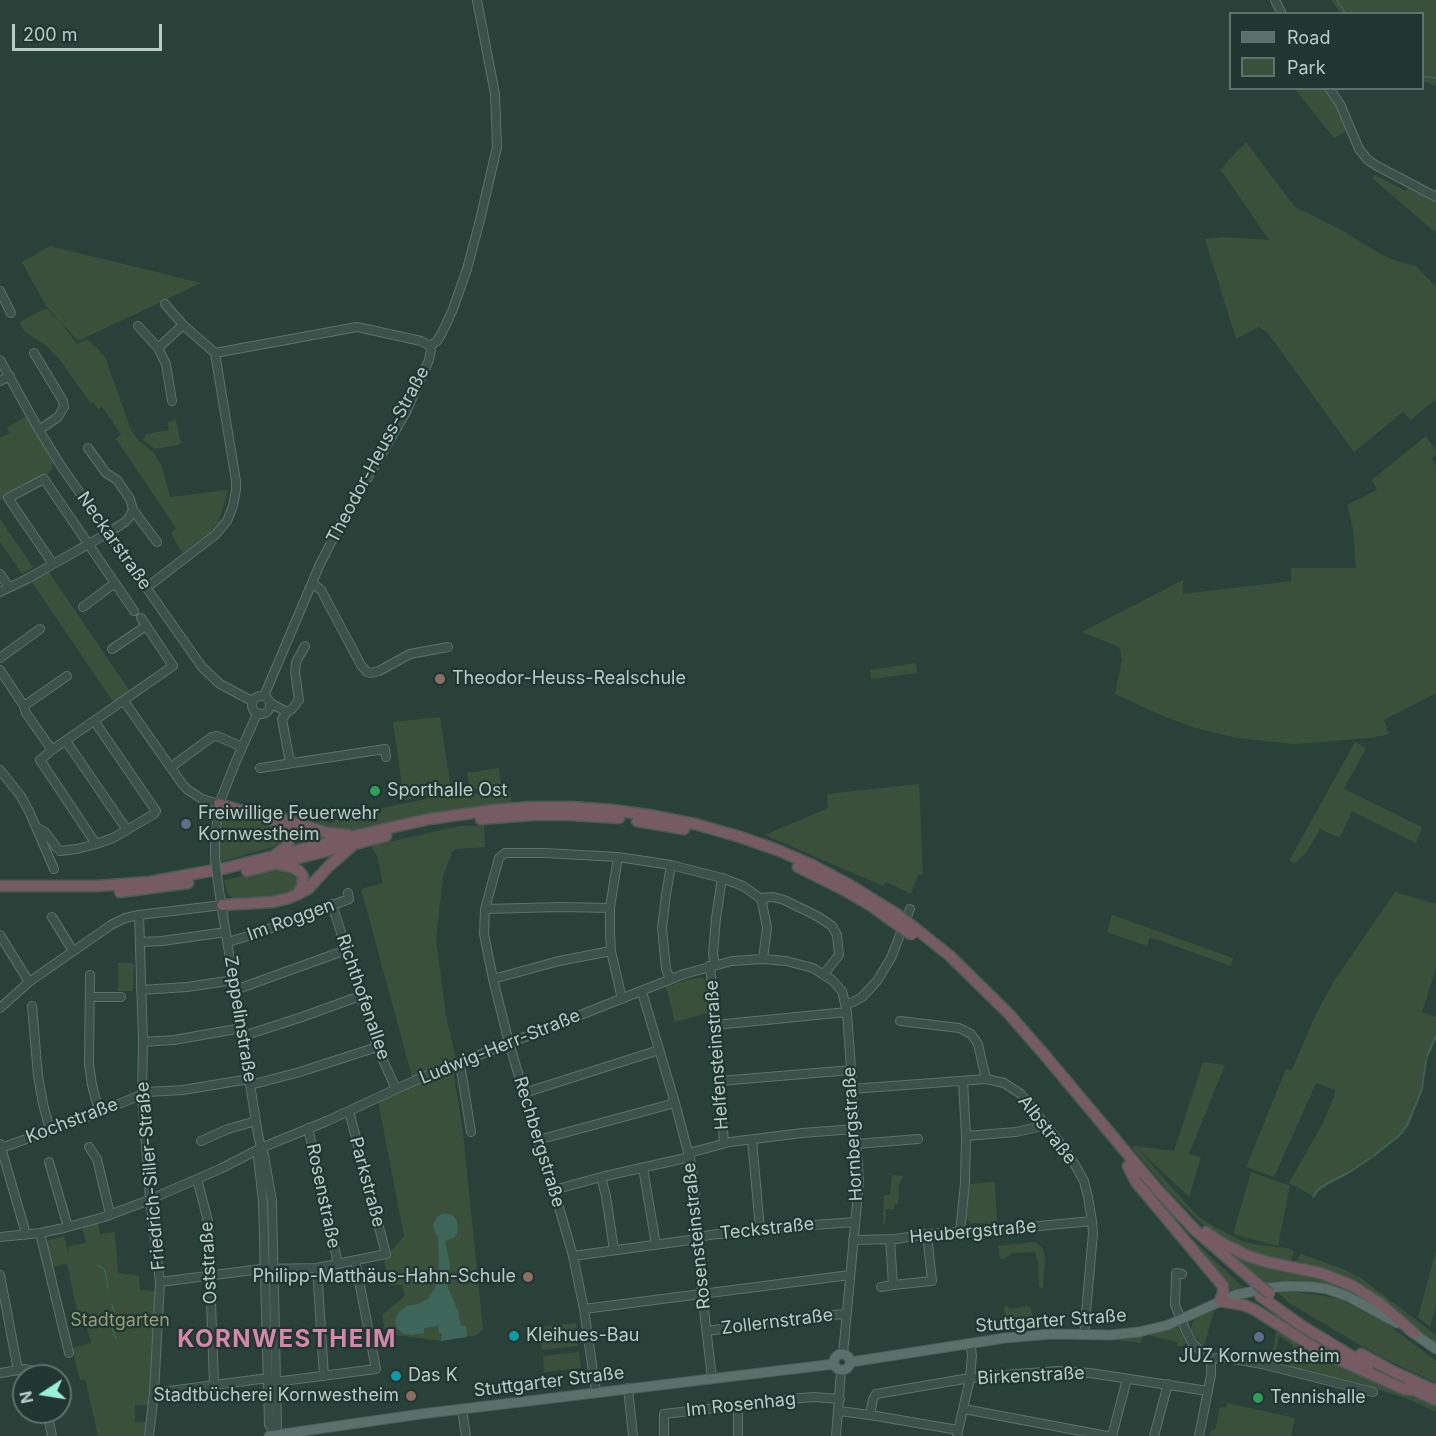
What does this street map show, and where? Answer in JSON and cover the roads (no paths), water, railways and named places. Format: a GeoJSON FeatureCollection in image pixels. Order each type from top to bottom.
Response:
{"type":"FeatureCollection","features":[{"type":"Feature","properties":{"kind":"highway"},"geometry":{"type":"LineString","coordinates":[[219,804],[263,817],[285,827],[289,833],[289,840],[286,847],[272,861]]}},
{"type":"Feature","properties":{"kind":"highway"},"geometry":{"type":"LineString","coordinates":[[0,893],[66,894],[132,891],[184,884],[355,840],[430,826],[494,817],[532,815],[612,817],[651,822],[695,831],[772,855],[808,871],[894,917],[957,963],[1008,1012],[1173,1206],[1256,1290],[1364,1356],[1436,1390]]}},
{"type":"Feature","properties":{"kind":"highway"},"geometry":{"type":"LineString","coordinates":[[263,817],[276,817],[355,840]]}},
{"type":"Feature","properties":{"kind":"highway"},"geometry":{"type":"LineString","coordinates":[[222,905],[273,902],[298,894],[308,889],[355,840]]}},
{"type":"Feature","properties":{"kind":"highway"},"geometry":{"type":"LineString","coordinates":[[0,886],[122,885],[272,861],[293,867],[303,876],[298,894]]}},
{"type":"Feature","properties":{"kind":"highway"},"geometry":{"type":"LineString","coordinates":[[913,931],[1003,1018],[1128,1166],[1185,1229],[1302,1326],[1336,1348],[1436,1400]]}},
{"type":"Feature","properties":{"kind":"highway"},"geometry":{"type":"LineString","coordinates":[[1128,1166],[1136,1182],[1223,1286],[1220,1301],[1244,1305],[1255,1310],[1320,1351],[1404,1389],[1414,1390]]}},
{"type":"Feature","properties":{"kind":"highway"},"geometry":{"type":"LineString","coordinates":[[1173,1206],[1184,1212],[1209,1235],[1248,1256],[1320,1273],[1350,1285],[1379,1303],[1414,1333]]}},
{"type":"Feature","properties":{"kind":"main road","name":"Stuttgarter Straße"},"geometry":{"type":"LineString","coordinates":[[851,1362],[1024,1336],[1110,1335],[1139,1332],[1168,1325],[1220,1301],[1269,1287],[1327,1289],[1347,1296],[1382,1314]]}},
{"type":"Feature","properties":{"kind":"main road"},"geometry":{"type":"LineString","coordinates":[[1382,1314],[1414,1333],[1436,1352]]}},
{"type":"Feature","properties":{"kind":"main road"},"geometry":{"type":"LineString","coordinates":[[1382,1314],[1436,1352]]}},
{"type":"Feature","properties":{"kind":"main road"},"geometry":{"type":"LineString","coordinates":[[843,1354],[848,1356],[851,1362],[848,1369],[841,1371],[836,1369],[834,1364],[836,1357],[843,1354]]}},
{"type":"Feature","properties":{"kind":"main road","name":"Stuttgarter Straße"},"geometry":{"type":"LineString","coordinates":[[273,1436],[421,1414],[834,1364]]}},
{"type":"Feature","properties":{"kind":"street","name":"Theodor-Heuss-Straße"},"geometry":{"type":"LineString","coordinates":[[267,704],[312,583],[339,527],[406,412],[429,360],[430,346],[442,333],[467,269],[495,158],[497,140],[495,94],[477,0]]}},
{"type":"Feature","properties":{"kind":"street"},"geometry":{"type":"LineString","coordinates":[[1330,90],[1340,104],[1359,149],[1368,160],[1436,197]]}},
{"type":"Feature","properties":{"kind":"street"},"geometry":{"type":"LineString","coordinates":[[0,291],[11,312]]}},
{"type":"Feature","properties":{"kind":"street"},"geometry":{"type":"LineString","coordinates":[[146,588],[215,536],[227,521],[236,489],[215,352],[183,325],[165,304]]}},
{"type":"Feature","properties":{"kind":"street"},"geometry":{"type":"LineString","coordinates":[[158,348],[183,325]]}},
{"type":"Feature","properties":{"kind":"street"},"geometry":{"type":"LineString","coordinates":[[138,326],[162,354],[166,364],[172,401]]}},
{"type":"Feature","properties":{"kind":"street"},"geometry":{"type":"LineString","coordinates":[[215,352],[357,327],[421,341],[430,346]]}},
{"type":"Feature","properties":{"kind":"street"},"geometry":{"type":"LineString","coordinates":[[34,353],[63,401],[64,407],[58,417],[39,430]]}},
{"type":"Feature","properties":{"kind":"street","name":"Neckarstraße"},"geometry":{"type":"LineString","coordinates":[[0,360],[61,466],[202,667],[220,684],[252,701]]}},
{"type":"Feature","properties":{"kind":"street"},"geometry":{"type":"LineString","coordinates":[[0,381],[10,376]]}},
{"type":"Feature","properties":{"kind":"street"},"geometry":{"type":"LineString","coordinates":[[88,448],[106,473],[117,480],[130,499],[133,510],[157,542]]}},
{"type":"Feature","properties":{"kind":"street"},"geometry":{"type":"LineString","coordinates":[[53,564],[8,498],[44,479],[134,611]]}},
{"type":"Feature","properties":{"kind":"street"},"geometry":{"type":"LineString","coordinates":[[0,592],[108,533],[125,522],[133,510]]}},
{"type":"Feature","properties":{"kind":"street"},"geometry":{"type":"LineString","coordinates":[[0,574],[9,587]]}},
{"type":"Feature","properties":{"kind":"street"},"geometry":{"type":"LineString","coordinates":[[83,607],[115,583]]}},
{"type":"Feature","properties":{"kind":"street"},"geometry":{"type":"LineString","coordinates":[[312,583],[321,590],[361,665],[367,672],[379,671],[410,654],[447,647]]}},
{"type":"Feature","properties":{"kind":"street"},"geometry":{"type":"LineString","coordinates":[[96,844],[40,760],[173,666],[144,622],[112,649]]}},
{"type":"Feature","properties":{"kind":"street"},"geometry":{"type":"LineString","coordinates":[[0,658],[40,629]]}},
{"type":"Feature","properties":{"kind":"street"},"geometry":{"type":"LineString","coordinates":[[284,715],[298,700],[296,662],[305,646]]}},
{"type":"Feature","properties":{"kind":"street"},"geometry":{"type":"LineString","coordinates":[[0,670],[52,750]]}},
{"type":"Feature","properties":{"kind":"street"},"geometry":{"type":"LineString","coordinates":[[24,706],[68,676]]}},
{"type":"Feature","properties":{"kind":"street"},"geometry":{"type":"LineString","coordinates":[[257,714],[252,707],[252,701],[257,697],[284,715]]}},
{"type":"Feature","properties":{"kind":"street"},"geometry":{"type":"LineString","coordinates":[[124,701],[183,785],[202,799],[219,804],[257,714]]}},
{"type":"Feature","properties":{"kind":"street"},"geometry":{"type":"LineString","coordinates":[[257,714],[265,714],[267,704]]}},
{"type":"Feature","properties":{"kind":"street"},"geometry":{"type":"LineString","coordinates":[[284,715],[288,757],[293,763]]}},
{"type":"Feature","properties":{"kind":"street"},"geometry":{"type":"LineString","coordinates":[[36,827],[45,832],[58,850],[77,849],[113,838],[156,811],[95,722]]}},
{"type":"Feature","properties":{"kind":"street"},"geometry":{"type":"LineString","coordinates":[[171,767],[212,737],[217,736],[242,747]]}},
{"type":"Feature","properties":{"kind":"street"},"geometry":{"type":"LineString","coordinates":[[66,741],[127,830]]}},
{"type":"Feature","properties":{"kind":"street"},"geometry":{"type":"LineString","coordinates":[[260,768],[385,749],[386,757]]}},
{"type":"Feature","properties":{"kind":"street"},"geometry":{"type":"LineString","coordinates":[[0,770],[20,795],[29,811],[54,869]]}},
{"type":"Feature","properties":{"kind":"street","name":"Zeppelinstraße"},"geometry":{"type":"LineString","coordinates":[[219,804],[215,859],[261,1148],[258,1157],[269,1269],[272,1380],[269,1425],[273,1436]]}},
{"type":"Feature","properties":{"kind":"street","name":"Rechbergstraße"},"geometry":{"type":"LineString","coordinates":[[596,1392],[584,1309],[573,1256],[509,1044],[484,934],[485,909],[499,858],[505,853],[618,857]]}},
{"type":"Feature","properties":{"kind":"street"},"geometry":{"type":"LineString","coordinates":[[622,999],[611,951],[610,908],[618,857],[671,865],[722,878],[743,886],[760,898],[765,915],[767,928],[763,959]]}},
{"type":"Feature","properties":{"kind":"street"},"geometry":{"type":"LineString","coordinates":[[670,979],[666,969],[662,928],[671,865]]}},
{"type":"Feature","properties":{"kind":"street","name":"Helfensteinstraße"},"geometry":{"type":"LineString","coordinates":[[722,878],[712,966],[724,1143]]}},
{"type":"Feature","properties":{"kind":"street","name":"Im Roggen"},"geometry":{"type":"LineString","coordinates":[[228,942],[349,899],[348,893]]}},
{"type":"Feature","properties":{"kind":"street"},"geometry":{"type":"LineString","coordinates":[[760,898],[772,897],[784,900],[817,916],[835,930],[839,955],[824,974],[838,987],[846,1008]]}},
{"type":"Feature","properties":{"kind":"street","name":"Richthofenallee"},"geometry":{"type":"LineString","coordinates":[[332,904],[377,1047],[396,1089]]}},
{"type":"Feature","properties":{"kind":"street"},"geometry":{"type":"LineString","coordinates":[[0,1008],[29,982],[111,925],[125,918],[222,905]]}},
{"type":"Feature","properties":{"kind":"street"},"geometry":{"type":"LineString","coordinates":[[485,909],[610,908]]}},
{"type":"Feature","properties":{"kind":"street"},"geometry":{"type":"LineString","coordinates":[[715,1025],[846,1008],[870,991],[884,970],[910,909]]}},
{"type":"Feature","properties":{"kind":"street","name":"Friedrich-Siller-Straße"},"geometry":{"type":"LineString","coordinates":[[139,915],[143,1042],[142,1094],[150,1199],[160,1282],[154,1393],[149,1436]]}},
{"type":"Feature","properties":{"kind":"street"},"geometry":{"type":"LineString","coordinates":[[52,917],[73,951]]}},
{"type":"Feature","properties":{"kind":"street"},"geometry":{"type":"LineString","coordinates":[[140,942],[226,932]]}},
{"type":"Feature","properties":{"kind":"street"},"geometry":{"type":"LineString","coordinates":[[0,935],[29,982]]}},
{"type":"Feature","properties":{"kind":"street"},"geometry":{"type":"LineString","coordinates":[[235,990],[346,950]]}},
{"type":"Feature","properties":{"kind":"street"},"geometry":{"type":"LineString","coordinates":[[493,979],[611,951]]}},
{"type":"Feature","properties":{"kind":"street","name":"Ludwig-Herr-Straße"},"geometry":{"type":"LineString","coordinates":[[0,1237],[40,1233],[68,1227],[150,1199],[396,1089],[670,979],[732,961],[763,959],[805,965],[824,974]]}},
{"type":"Feature","properties":{"kind":"street"},"geometry":{"type":"LineString","coordinates":[[90,975],[89,1064],[99,1112]]}},
{"type":"Feature","properties":{"kind":"street"},"geometry":{"type":"LineString","coordinates":[[141,990],[187,987],[234,980]]}},
{"type":"Feature","properties":{"kind":"street","name":"Rosensteinstraße"},"geometry":{"type":"LineString","coordinates":[[642,992],[675,1103],[693,1177],[702,1293],[712,1378]]}},
{"type":"Feature","properties":{"kind":"street"},"geometry":{"type":"LineString","coordinates":[[143,1042],[242,1032],[302,1017],[360,996]]}},
{"type":"Feature","properties":{"kind":"street"},"geometry":{"type":"LineString","coordinates":[[90,997],[121,997]]}},
{"type":"Feature","properties":{"kind":"street"},"geometry":{"type":"LineString","coordinates":[[32,1006],[38,1076],[50,1130]]}},
{"type":"Feature","properties":{"kind":"street","name":"Hornbergstraße"},"geometry":{"type":"LineString","coordinates":[[843,1354],[859,1182],[846,1008]]}},
{"type":"Feature","properties":{"kind":"street"},"geometry":{"type":"LineString","coordinates":[[900,1021],[959,1028],[971,1034],[978,1044],[986,1079]]}},
{"type":"Feature","properties":{"kind":"street","name":"Kochstraße"},"geometry":{"type":"LineString","coordinates":[[0,1146],[50,1130],[148,1092],[250,1082],[300,1072],[377,1047]]}},
{"type":"Feature","properties":{"kind":"street"},"geometry":{"type":"LineString","coordinates":[[524,1093],[659,1050]]}},
{"type":"Feature","properties":{"kind":"street"},"geometry":{"type":"LineString","coordinates":[[460,1063],[471,1132]]}},
{"type":"Feature","properties":{"kind":"street"},"geometry":{"type":"LineString","coordinates":[[720,1081],[850,1070]]}},
{"type":"Feature","properties":{"kind":"street","name":"Albstraße"},"geometry":{"type":"LineString","coordinates":[[852,1089],[986,1079],[1004,1083],[1025,1099],[1061,1143],[1084,1181],[1092,1221],[1084,1335]]}},
{"type":"Feature","properties":{"kind":"street"},"geometry":{"type":"LineString","coordinates":[[960,1232],[965,1183],[966,1136],[963,1081]]}},
{"type":"Feature","properties":{"kind":"street"},"geometry":{"type":"LineString","coordinates":[[538,1140],[675,1103]]}},
{"type":"Feature","properties":{"kind":"street","name":"Parkstraße"},"geometry":{"type":"LineString","coordinates":[[349,1111],[386,1254],[355,1260]]}},
{"type":"Feature","properties":{"kind":"street"},"geometry":{"type":"LineString","coordinates":[[201,1141],[228,1129],[256,1121]]}},
{"type":"Feature","properties":{"kind":"street"},"geometry":{"type":"LineString","coordinates":[[966,1136],[1016,1132],[1046,1125]]}},
{"type":"Feature","properties":{"kind":"street","name":"Rosenstraße"},"geometry":{"type":"LineString","coordinates":[[308,1128],[338,1264]]}},
{"type":"Feature","properties":{"kind":"street"},"geometry":{"type":"LineString","coordinates":[[554,1190],[643,1168],[724,1143],[855,1129]]}},
{"type":"Feature","properties":{"kind":"street"},"geometry":{"type":"LineString","coordinates":[[856,1144],[918,1139]]}},
{"type":"Feature","properties":{"kind":"street"},"geometry":{"type":"LineString","coordinates":[[752,1140],[760,1229]]}},
{"type":"Feature","properties":{"kind":"street"},"geometry":{"type":"LineString","coordinates":[[0,1146],[25,1235]]}},
{"type":"Feature","properties":{"kind":"street"},"geometry":{"type":"LineString","coordinates":[[89,1147],[97,1159],[110,1214]]}},
{"type":"Feature","properties":{"kind":"street"},"geometry":{"type":"LineString","coordinates":[[49,1162],[68,1227]]}},
{"type":"Feature","properties":{"kind":"street"},"geometry":{"type":"LineString","coordinates":[[643,1168],[656,1245]]}},
{"type":"Feature","properties":{"kind":"street"},"geometry":{"type":"LineString","coordinates":[[600,1177],[606,1196],[614,1250]]}},
{"type":"Feature","properties":{"kind":"street","name":"Oststraße"},"geometry":{"type":"LineString","coordinates":[[197,1179],[208,1221],[214,1384]]}},
{"type":"Feature","properties":{"kind":"street","name":"Heubergstraße"},"geometry":{"type":"LineString","coordinates":[[854,1240],[890,1239],[1092,1221]]}},
{"type":"Feature","properties":{"kind":"street","name":"Teckstraße"},"geometry":{"type":"LineString","coordinates":[[573,1256],[709,1235],[855,1222]]}},
{"type":"Feature","properties":{"kind":"street"},"geometry":{"type":"LineString","coordinates":[[40,1233],[69,1353]]}},
{"type":"Feature","properties":{"kind":"street"},"geometry":{"type":"LineString","coordinates":[[881,1287],[932,1281],[927,1234]]}},
{"type":"Feature","properties":{"kind":"street"},"geometry":{"type":"LineString","coordinates":[[890,1239],[893,1286]]}},
{"type":"Feature","properties":{"kind":"street"},"geometry":{"type":"LineString","coordinates":[[154,1393],[214,1384],[324,1376],[376,1369],[355,1260],[317,1269],[269,1269],[160,1282]]}},
{"type":"Feature","properties":{"kind":"street"},"geometry":{"type":"LineString","coordinates":[[317,1269],[324,1376]]}},
{"type":"Feature","properties":{"kind":"street"},"geometry":{"type":"LineString","coordinates":[[1182,1274],[1176,1273],[1175,1305],[1193,1344],[1211,1359],[1223,1357],[1262,1364],[1373,1392]]}},
{"type":"Feature","properties":{"kind":"street"},"geometry":{"type":"LineString","coordinates":[[0,1275],[17,1364]]}},
{"type":"Feature","properties":{"kind":"street"},"geometry":{"type":"LineString","coordinates":[[584,1309],[850,1275]]}},
{"type":"Feature","properties":{"kind":"street","name":"Zollernstraße"},"geometry":{"type":"LineString","coordinates":[[707,1331],[814,1316],[847,1314]]}},
{"type":"Feature","properties":{"kind":"street"},"geometry":{"type":"LineString","coordinates":[[839,1411],[957,1433],[972,1367],[970,1343]]}},
{"type":"Feature","properties":{"kind":"street"},"geometry":{"type":"LineString","coordinates":[[1199,1436],[1211,1375],[1211,1359]]}},
{"type":"Feature","properties":{"kind":"street"},"geometry":{"type":"LineString","coordinates":[[836,1436],[841,1371]]}},
{"type":"Feature","properties":{"kind":"street","name":"Birkenstraße"},"geometry":{"type":"LineString","coordinates":[[870,1415],[876,1394],[970,1378],[1059,1371],[1090,1373],[1208,1391]]}},
{"type":"Feature","properties":{"kind":"street"},"geometry":{"type":"LineString","coordinates":[[1112,1436],[1127,1378]]}},
{"type":"Feature","properties":{"kind":"street"},"geometry":{"type":"LineString","coordinates":[[1154,1436],[1168,1384]]}},
{"type":"Feature","properties":{"kind":"street"},"geometry":{"type":"LineString","coordinates":[[628,1388],[633,1436]]}},
{"type":"Feature","properties":{"kind":"street","name":"Im Rosenhag"},"geometry":{"type":"LineString","coordinates":[[664,1436],[664,1414],[814,1397],[840,1399]]}},
{"type":"Feature","properties":{"kind":"street"},"geometry":{"type":"LineString","coordinates":[[738,1405],[738,1436]]}},
{"type":"Feature","properties":{"kind":"street"},"geometry":{"type":"LineString","coordinates":[[964,1409],[1107,1436]]}},
{"type":"Feature","properties":{"kind":"street"},"geometry":{"type":"LineString","coordinates":[[462,1410],[466,1436]]}},
{"type":"Feature","properties":{"kind":"waterway"},"geometry":{"type":"LineString","coordinates":[[1337,0],[1345,12]]}},
{"type":"Feature","properties":{"kind":"waterway"},"geometry":{"type":"LineString","coordinates":[[1424,76],[1436,78]]}},
{"type":"Feature","properties":{"kind":"waterway"},"geometry":{"type":"LineString","coordinates":[[1427,1056],[1436,1035]]}},
{"type":"Feature","properties":{"kind":"waterway"},"geometry":{"type":"LineString","coordinates":[[1374,1155],[1399,1136],[1407,1125],[1422,1089],[1426,1060]]}},
{"type":"Feature","properties":{"kind":"waterway"},"geometry":{"type":"LineString","coordinates":[[1313,1197],[1319,1188],[1370,1158]]}},
{"type":"Feature","properties":{"kind":"waterway"},"geometry":{"type":"LineString","coordinates":[[98,1265],[105,1270],[108,1288]]}},
{"type":"Feature","properties":{"kind":"waterway"},"geometry":{"type":"LineString","coordinates":[[112,1304],[115,1315],[112,1326],[116,1338]]}},
{"type":"Feature","properties":{"kind":"place","name":"Theodor-Heuss-Realschule"},"geometry":{"type":"Point","coordinates":[440,679]}},
{"type":"Feature","properties":{"kind":"place","name":"Sporthalle Ost"},"geometry":{"type":"Point","coordinates":[375,791]}},
{"type":"Feature","properties":{"kind":"place","name":"Freiwillige Feuerwehr Kornwestheim"},"geometry":{"type":"Point","coordinates":[186,824]}},
{"type":"Feature","properties":{"kind":"place","name":"Philipp-Matthäus-Hahn-Schule"},"geometry":{"type":"Point","coordinates":[528,1277]}},
{"type":"Feature","properties":{"kind":"place","name":"Kleihues-Bau"},"geometry":{"type":"Point","coordinates":[514,1336]}},
{"type":"Feature","properties":{"kind":"place","name":"JUZ Kornwestheim"},"geometry":{"type":"Point","coordinates":[1259,1337]}},
{"type":"Feature","properties":{"kind":"place","name":"Das K"},"geometry":{"type":"Point","coordinates":[396,1376]}},
{"type":"Feature","properties":{"kind":"place","name":"Stadtbücherei Kornwestheim"},"geometry":{"type":"Point","coordinates":[411,1396]}},
{"type":"Feature","properties":{"kind":"place","name":"Tennishalle"},"geometry":{"type":"Point","coordinates":[1258,1398]}},
{"type":"Feature","properties":{"kind":"district","name":"KORNWESTHEIM"},"geometry":{"type":"Point","coordinates":[287,1340]}},
{"type":"Feature","properties":{"kind":"park label","name":"Stadtgarten"},"geometry":{"type":"Point","coordinates":[120,1321]}}]}
